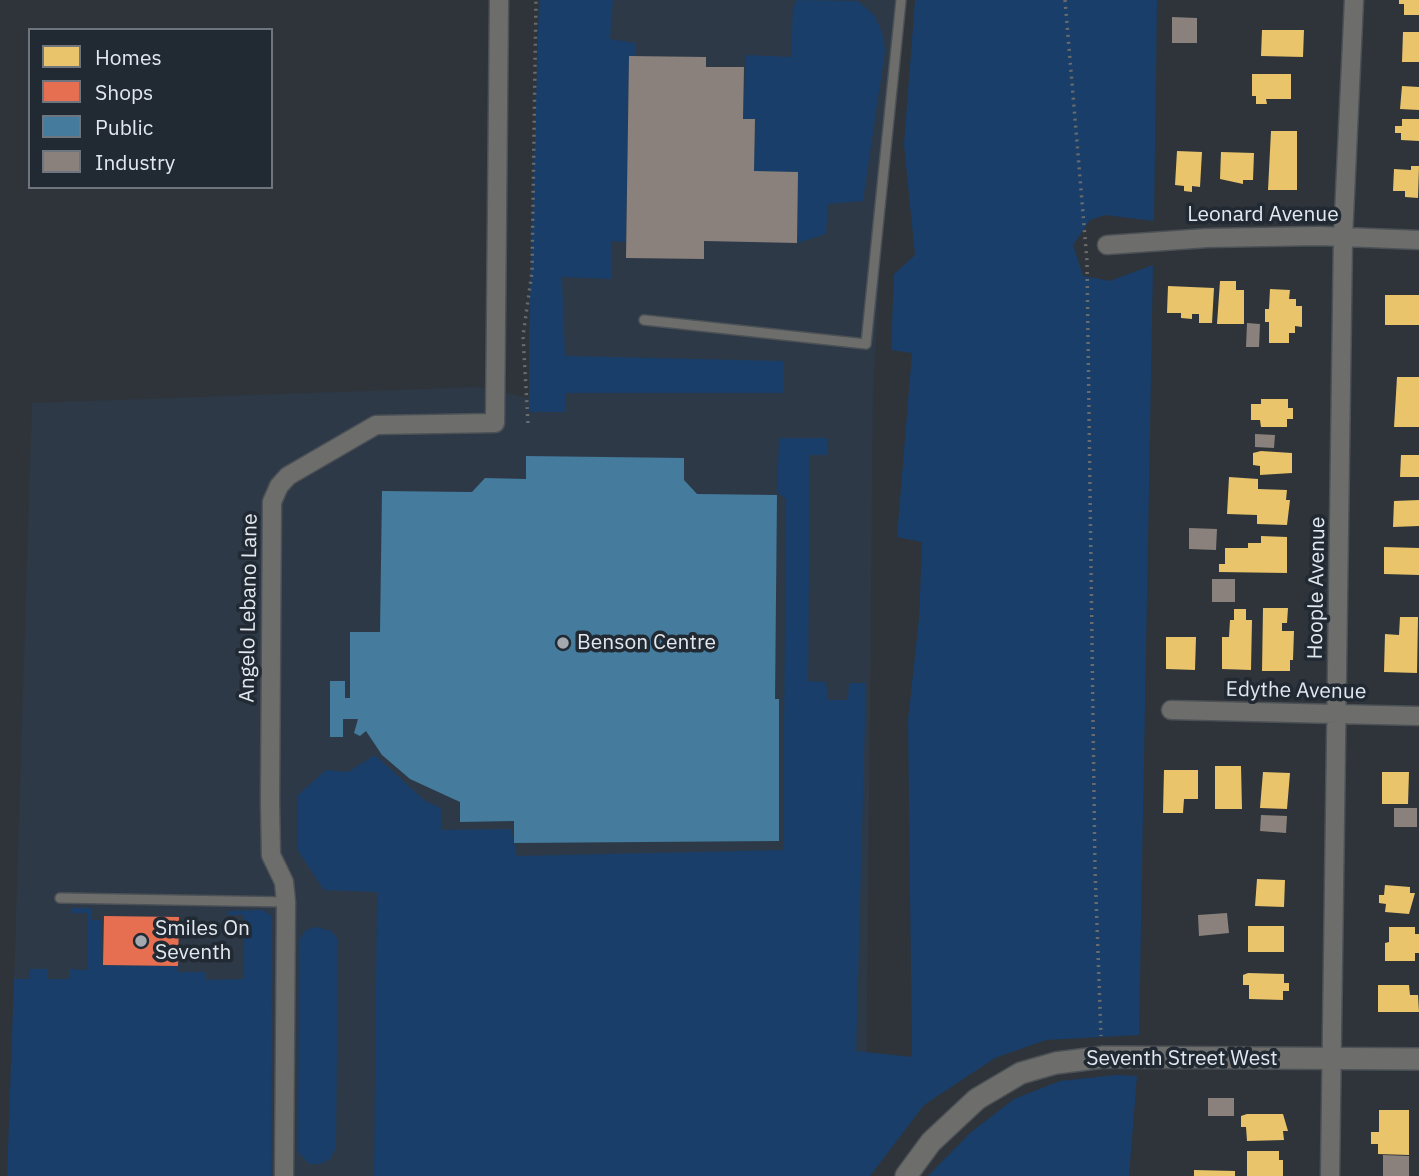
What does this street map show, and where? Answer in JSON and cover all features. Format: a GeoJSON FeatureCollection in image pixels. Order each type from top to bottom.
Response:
{"type":"FeatureCollection","features":[{"type":"Feature","properties":{"kind":"street","name":"Angelo Lebano Lane"},"geometry":{"type":"LineString","coordinates":[[284,1176],[286,902],[284,882],[271,855],[270,817],[272,502],[279,486],[288,475],[376,425],[495,423],[499,0]]}},
{"type":"Feature","properties":{"kind":"street","name":"Hoople Avenue"},"geometry":{"type":"LineString","coordinates":[[1330,1176],[1334,1059],[1343,237],[1353,0]]}},
{"type":"Feature","properties":{"kind":"street","name":"Leonard Avenue"},"geometry":{"type":"LineString","coordinates":[[1107,245],[1183,238],[1343,237],[1419,240]]}},
{"type":"Feature","properties":{"kind":"street","name":"Edythe Avenue"},"geometry":{"type":"LineString","coordinates":[[1171,710],[1419,716]]}},
{"type":"Feature","properties":{"kind":"street","name":"Seventh Street West"},"geometry":{"type":"LineString","coordinates":[[906,1176],[931,1142],[977,1099],[1021,1073],[1044,1066],[1104,1057],[1419,1059]]}},
{"type":"Feature","properties":{"kind":"lane"},"geometry":{"type":"LineString","coordinates":[[645,320],[866,344],[901,0]]}},
{"type":"Feature","properties":{"kind":"lane"},"geometry":{"type":"LineString","coordinates":[[60,898],[286,902]]}},
{"type":"Feature","properties":{"kind":"path"},"geometry":{"type":"LineString","coordinates":[[528,423],[523,336],[532,272],[537,0]]}},
{"type":"Feature","properties":{"kind":"path"},"geometry":{"type":"LineString","coordinates":[[1065,0],[1087,261],[1095,856],[1101,1037]]}},
{"type":"Feature","properties":{"kind":"shaded area"},"geometry":{"type":"Polygon","coordinates":[[[539,0],[613,0],[610,39],[635,43],[635,55],[629,57],[626,242],[611,241],[611,279],[562,277],[565,356],[783,361],[783,393],[565,393],[565,412],[529,412],[539,0]]]}},
{"type":"Feature","properties":{"kind":"shaded area"},"geometry":{"type":"Polygon","coordinates":[[[540,0],[895,0],[873,391],[866,1106],[817,1176],[8,1176],[32,403],[478,387],[530,398],[540,0]]]}},
{"type":"Feature","properties":{"kind":"shaded area"},"geometry":{"type":"Polygon","coordinates":[[[797,0],[858,1],[875,16],[885,50],[863,201],[828,204],[826,234],[797,243],[754,171],[755,119],[743,119],[746,55],[791,57],[793,7],[797,0]]]}},
{"type":"Feature","properties":{"kind":"shaded area"},"geometry":{"type":"Polygon","coordinates":[[[915,0],[1157,0],[1154,221],[1105,215],[1090,220],[1073,245],[1083,276],[1110,281],[1153,265],[1139,1035],[1046,1040],[995,1058],[924,1105],[870,1176],[374,1176],[377,892],[324,890],[297,849],[298,795],[326,770],[348,772],[375,755],[424,800],[442,809],[441,830],[511,829],[517,856],[783,850],[786,499],[777,492],[779,438],[827,438],[828,455],[810,455],[808,681],[826,682],[828,700],[848,700],[849,683],[866,683],[856,1051],[912,1057],[908,720],[919,619],[922,542],[897,537],[912,353],[891,350],[894,274],[915,255],[904,144],[915,0]]]}},
{"type":"Feature","properties":{"kind":"shaded area"},"geometry":{"type":"Polygon","coordinates":[[[72,908],[91,908],[91,920],[102,920],[102,965],[177,966],[178,972],[205,972],[206,980],[243,979],[244,915],[226,915],[229,911],[263,910],[272,916],[271,1176],[7,1176],[14,979],[29,979],[30,969],[47,969],[47,979],[69,979],[69,969],[87,970],[88,913],[70,913],[72,908]]]}},
{"type":"Feature","properties":{"kind":"shaded area"},"geometry":{"type":"Polygon","coordinates":[[[316,927],[331,931],[338,939],[336,1148],[330,1159],[321,1164],[309,1164],[298,1152],[299,940],[306,930],[316,927]]]}},
{"type":"Feature","properties":{"kind":"shaded area"},"geometry":{"type":"Polygon","coordinates":[[[1116,1075],[1137,1076],[1129,1176],[928,1176],[970,1133],[1014,1099],[1060,1081],[1116,1075]]]}},
{"type":"Feature","properties":{"kind":"building: Homes"},"geometry":{"type":"Polygon","coordinates":[[[1399,0],[1419,0],[1419,15],[1404,15],[1404,4],[1399,4],[1399,0]]]}},
{"type":"Feature","properties":{"kind":"building: Homes"},"geometry":{"type":"Polygon","coordinates":[[[1262,30],[1304,30],[1303,57],[1261,56],[1262,30]]]}},
{"type":"Feature","properties":{"kind":"building: Homes"},"geometry":{"type":"Polygon","coordinates":[[[1403,32],[1419,32],[1419,62],[1402,62],[1403,32]]]}},
{"type":"Feature","properties":{"kind":"building: Homes"},"geometry":{"type":"Polygon","coordinates":[[[1252,74],[1291,74],[1291,99],[1266,99],[1267,104],[1256,104],[1256,96],[1252,96],[1252,74]]]}},
{"type":"Feature","properties":{"kind":"building: Homes"},"geometry":{"type":"Polygon","coordinates":[[[1402,86],[1419,87],[1419,110],[1400,109],[1402,86]]]}},
{"type":"Feature","properties":{"kind":"building: Homes"},"geometry":{"type":"Polygon","coordinates":[[[1402,119],[1419,119],[1419,141],[1401,140],[1401,133],[1395,133],[1395,126],[1402,126],[1402,119]]]}},
{"type":"Feature","properties":{"kind":"building: Homes"},"geometry":{"type":"Polygon","coordinates":[[[1271,131],[1297,131],[1297,190],[1268,190],[1271,131]]]}},
{"type":"Feature","properties":{"kind":"building: Homes"},"geometry":{"type":"Polygon","coordinates":[[[1177,151],[1202,152],[1200,187],[1192,186],[1192,192],[1184,191],[1184,186],[1175,185],[1177,151]]]}},
{"type":"Feature","properties":{"kind":"building: Homes"},"geometry":{"type":"Polygon","coordinates":[[[1221,152],[1254,153],[1253,180],[1243,180],[1243,184],[1220,179],[1221,152]]]}},
{"type":"Feature","properties":{"kind":"building: Homes"},"geometry":{"type":"Polygon","coordinates":[[[1411,166],[1419,166],[1418,198],[1405,197],[1405,191],[1393,191],[1394,169],[1411,170],[1411,166]]]}},
{"type":"Feature","properties":{"kind":"building: Homes"},"geometry":{"type":"Polygon","coordinates":[[[1220,281],[1236,281],[1236,290],[1244,290],[1244,324],[1217,324],[1220,281]]]}},
{"type":"Feature","properties":{"kind":"building: Homes"},"geometry":{"type":"Polygon","coordinates":[[[1168,286],[1214,288],[1212,323],[1199,323],[1199,314],[1192,314],[1192,319],[1181,318],[1181,313],[1167,313],[1168,286]]]}},
{"type":"Feature","properties":{"kind":"building: Homes"},"geometry":{"type":"Polygon","coordinates":[[[1270,289],[1290,290],[1289,299],[1296,299],[1296,306],[1302,306],[1302,327],[1295,326],[1295,333],[1289,333],[1289,343],[1269,343],[1269,322],[1265,322],[1265,309],[1269,309],[1270,289]]]}},
{"type":"Feature","properties":{"kind":"building: Homes"},"geometry":{"type":"Polygon","coordinates":[[[1385,295],[1419,295],[1419,325],[1385,325],[1385,295]]]}},
{"type":"Feature","properties":{"kind":"building: Homes"},"geometry":{"type":"Polygon","coordinates":[[[1397,377],[1419,377],[1419,427],[1394,427],[1397,377]]]}},
{"type":"Feature","properties":{"kind":"building: Homes"},"geometry":{"type":"Polygon","coordinates":[[[1261,399],[1288,399],[1288,408],[1293,408],[1293,419],[1287,419],[1287,427],[1261,427],[1260,420],[1251,420],[1251,404],[1261,404],[1261,399]]]}},
{"type":"Feature","properties":{"kind":"building: Homes"},"geometry":{"type":"Polygon","coordinates":[[[1253,453],[1292,453],[1292,473],[1260,475],[1260,466],[1253,465],[1253,453]]]}},
{"type":"Feature","properties":{"kind":"building: Homes"},"geometry":{"type":"Polygon","coordinates":[[[1401,455],[1419,455],[1419,477],[1400,477],[1401,455]]]}},
{"type":"Feature","properties":{"kind":"building: Homes"},"geometry":{"type":"Polygon","coordinates":[[[1229,477],[1258,479],[1258,489],[1287,490],[1286,500],[1290,500],[1287,525],[1257,524],[1257,515],[1227,514],[1229,477]]]}},
{"type":"Feature","properties":{"kind":"building: Homes"},"geometry":{"type":"Polygon","coordinates":[[[1419,500],[1419,526],[1393,527],[1394,501],[1419,500]]]}},
{"type":"Feature","properties":{"kind":"building: Homes"},"geometry":{"type":"Polygon","coordinates":[[[1261,536],[1287,537],[1287,573],[1219,572],[1219,564],[1225,564],[1225,548],[1248,548],[1248,543],[1261,543],[1261,536]]]}},
{"type":"Feature","properties":{"kind":"building: Homes"},"geometry":{"type":"Polygon","coordinates":[[[1384,547],[1419,548],[1419,575],[1384,574],[1384,547]]]}},
{"type":"Feature","properties":{"kind":"building: Homes"},"geometry":{"type":"Polygon","coordinates":[[[1263,608],[1288,608],[1287,623],[1282,623],[1282,631],[1294,631],[1290,671],[1262,671],[1263,608]]]}},
{"type":"Feature","properties":{"kind":"building: Homes"},"geometry":{"type":"Polygon","coordinates":[[[1234,609],[1246,609],[1246,620],[1252,620],[1251,670],[1222,669],[1222,637],[1229,637],[1234,609]]]}},
{"type":"Feature","properties":{"kind":"building: Homes"},"geometry":{"type":"Polygon","coordinates":[[[1400,617],[1418,617],[1417,673],[1384,672],[1385,634],[1399,635],[1400,617]]]}},
{"type":"Feature","properties":{"kind":"building: Homes"},"geometry":{"type":"Polygon","coordinates":[[[1166,637],[1196,637],[1195,670],[1166,669],[1166,637]]]}},
{"type":"Feature","properties":{"kind":"building: Homes"},"geometry":{"type":"Polygon","coordinates":[[[1215,766],[1241,766],[1242,809],[1215,809],[1215,766]]]}},
{"type":"Feature","properties":{"kind":"building: Homes"},"geometry":{"type":"Polygon","coordinates":[[[1164,770],[1198,770],[1198,799],[1184,799],[1183,813],[1163,813],[1164,770]]]}},
{"type":"Feature","properties":{"kind":"building: Homes"},"geometry":{"type":"Polygon","coordinates":[[[1263,772],[1290,773],[1287,809],[1260,808],[1263,772]]]}},
{"type":"Feature","properties":{"kind":"building: Homes"},"geometry":{"type":"Polygon","coordinates":[[[1382,772],[1409,772],[1408,804],[1382,804],[1382,772]]]}},
{"type":"Feature","properties":{"kind":"building: Homes"},"geometry":{"type":"Polygon","coordinates":[[[1257,879],[1285,880],[1284,907],[1255,906],[1257,879]]]}},
{"type":"Feature","properties":{"kind":"building: Homes"},"geometry":{"type":"Polygon","coordinates":[[[1385,885],[1410,887],[1410,893],[1415,893],[1409,914],[1385,912],[1386,904],[1379,903],[1379,895],[1384,895],[1385,885]]]}},
{"type":"Feature","properties":{"kind":"building: Homes"},"geometry":{"type":"Polygon","coordinates":[[[1248,926],[1284,926],[1284,952],[1248,952],[1248,926]]]}},
{"type":"Feature","properties":{"kind":"building: Homes"},"geometry":{"type":"Polygon","coordinates":[[[1389,927],[1415,927],[1415,934],[1419,934],[1419,953],[1415,953],[1415,961],[1385,961],[1385,943],[1389,942],[1389,927]]]}},
{"type":"Feature","properties":{"kind":"building: Homes"},"geometry":{"type":"Polygon","coordinates":[[[1284,974],[1284,983],[1289,983],[1289,991],[1283,991],[1283,1000],[1249,999],[1249,985],[1243,985],[1243,975],[1284,974]]]}},
{"type":"Feature","properties":{"kind":"building: Homes"},"geometry":{"type":"Polygon","coordinates":[[[1378,985],[1409,985],[1410,995],[1418,995],[1419,1012],[1378,1012],[1378,985]]]}},
{"type":"Feature","properties":{"kind":"building: Homes"},"geometry":{"type":"Polygon","coordinates":[[[1379,1110],[1409,1110],[1409,1155],[1378,1154],[1378,1144],[1371,1144],[1371,1132],[1379,1132],[1379,1110]]]}},
{"type":"Feature","properties":{"kind":"building: Homes"},"geometry":{"type":"Polygon","coordinates":[[[1283,1114],[1288,1131],[1283,1131],[1284,1140],[1247,1141],[1246,1127],[1241,1127],[1241,1116],[1283,1114]]]}},
{"type":"Feature","properties":{"kind":"building: Homes"},"geometry":{"type":"Polygon","coordinates":[[[1247,1151],[1279,1151],[1279,1160],[1283,1160],[1283,1176],[1247,1176],[1247,1151]]]}},
{"type":"Feature","properties":{"kind":"building: Homes"},"geometry":{"type":"Polygon","coordinates":[[[1194,1170],[1235,1171],[1235,1176],[1194,1176],[1194,1170]]]}},
{"type":"Feature","properties":{"kind":"building: Shops","name":"Smiles On Seventh"},"geometry":{"type":"Polygon","coordinates":[[[104,916],[179,917],[178,966],[103,965],[104,916]]]}},
{"type":"Feature","properties":{"kind":"building: Public","name":"Benson Centre"},"geometry":{"type":"Polygon","coordinates":[[[526,456],[684,458],[684,480],[697,494],[777,495],[775,699],[779,699],[779,841],[514,843],[514,821],[460,822],[460,802],[410,779],[382,755],[366,731],[360,736],[354,733],[358,719],[343,719],[343,737],[330,737],[330,681],[345,681],[345,698],[350,698],[350,632],[380,632],[382,491],[472,492],[485,478],[526,479],[526,456]]]}},
{"type":"Feature","properties":{"kind":"building: Industry"},"geometry":{"type":"Polygon","coordinates":[[[1172,17],[1197,18],[1197,43],[1172,43],[1172,17]]]}},
{"type":"Feature","properties":{"kind":"building: Industry"},"geometry":{"type":"Polygon","coordinates":[[[629,56],[706,57],[706,67],[744,67],[743,119],[755,119],[754,171],[798,172],[797,243],[704,241],[704,259],[626,258],[629,56]]]}},
{"type":"Feature","properties":{"kind":"building: Industry"},"geometry":{"type":"Polygon","coordinates":[[[1247,323],[1260,324],[1259,347],[1246,347],[1247,323]]]}},
{"type":"Feature","properties":{"kind":"building: Industry"},"geometry":{"type":"Polygon","coordinates":[[[1255,434],[1275,435],[1274,448],[1255,447],[1255,434]]]}},
{"type":"Feature","properties":{"kind":"building: Industry"},"geometry":{"type":"Polygon","coordinates":[[[1189,528],[1217,529],[1216,550],[1189,549],[1189,528]]]}},
{"type":"Feature","properties":{"kind":"building: Industry"},"geometry":{"type":"Polygon","coordinates":[[[1212,579],[1235,579],[1235,602],[1212,602],[1212,579]]]}},
{"type":"Feature","properties":{"kind":"building: Industry"},"geometry":{"type":"Polygon","coordinates":[[[1394,808],[1417,808],[1417,827],[1394,827],[1394,808]]]}},
{"type":"Feature","properties":{"kind":"building: Industry"},"geometry":{"type":"Polygon","coordinates":[[[1261,815],[1287,816],[1286,833],[1260,831],[1261,815]]]}},
{"type":"Feature","properties":{"kind":"building: Industry"},"geometry":{"type":"Polygon","coordinates":[[[1227,913],[1229,933],[1199,936],[1198,915],[1227,913]]]}},
{"type":"Feature","properties":{"kind":"building: Industry"},"geometry":{"type":"Polygon","coordinates":[[[1208,1098],[1234,1098],[1234,1116],[1208,1116],[1208,1098]]]}},
{"type":"Feature","properties":{"kind":"building: Industry"},"geometry":{"type":"Polygon","coordinates":[[[1383,1155],[1409,1156],[1409,1176],[1383,1176],[1383,1155]]]}},
{"type":"Feature","properties":{"kind":"place","name":"Benson Centre"},"geometry":{"type":"Point","coordinates":[563,643]}},
{"type":"Feature","properties":{"kind":"place","name":"Smiles On Seventh"},"geometry":{"type":"Point","coordinates":[141,941]}}]}
